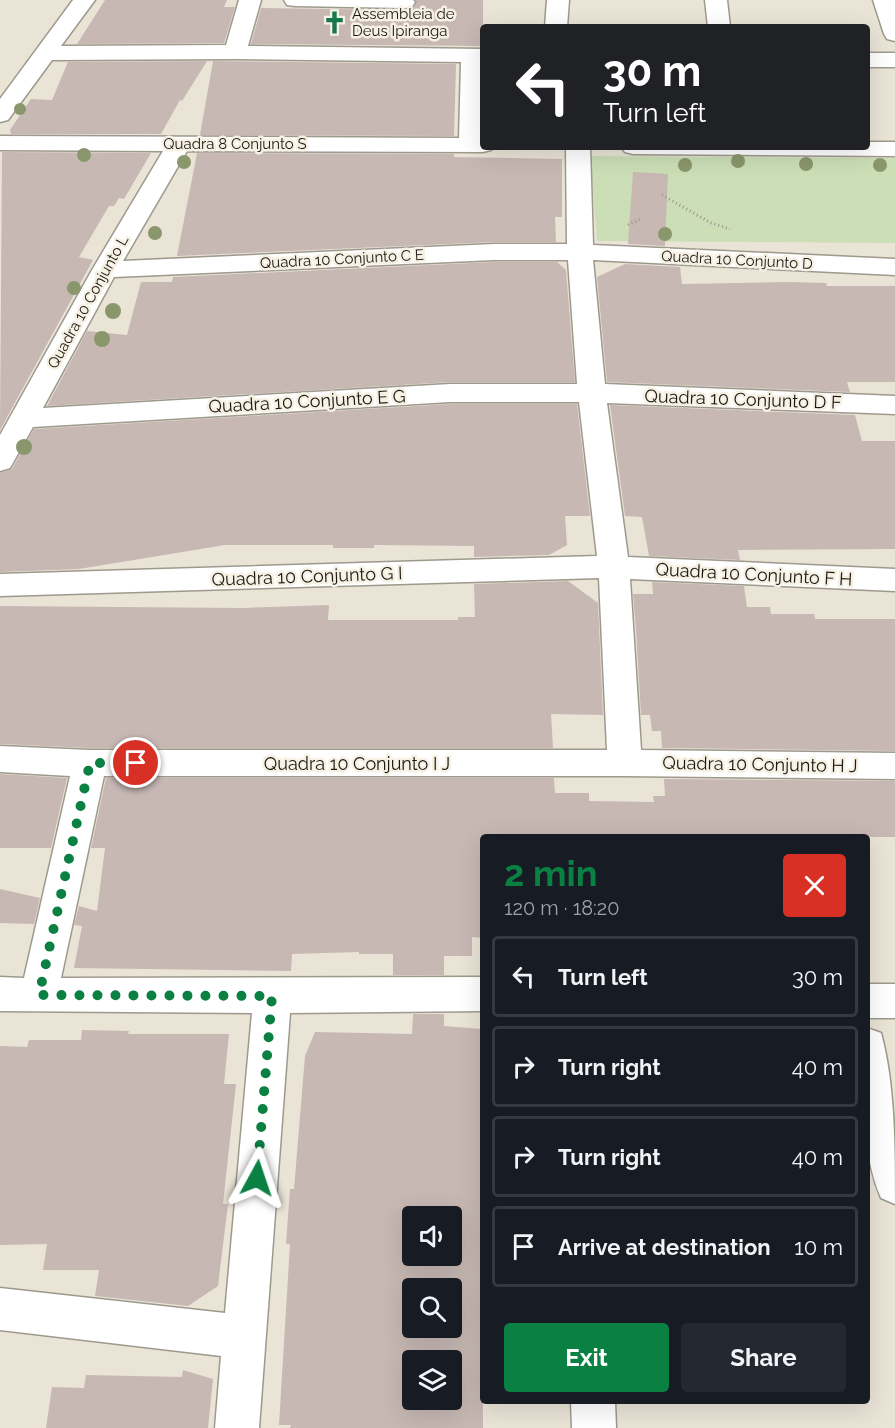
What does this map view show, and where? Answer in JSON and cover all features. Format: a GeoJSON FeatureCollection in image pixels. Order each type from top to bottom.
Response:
{"type":"FeatureCollection","features":[{"type":"Feature","properties":{"kind":"street"},"geometry":{"type":"LineString","coordinates":[[0,115],[84,0]]}},
{"type":"Feature","properties":{"kind":"street"},"geometry":{"type":"LineString","coordinates":[[235,52],[250,0]]}},
{"type":"Feature","properties":{"kind":"street"},"geometry":{"type":"LineString","coordinates":[[295,0],[402,23],[477,56],[477,145]]}},
{"type":"Feature","properties":{"kind":"street"},"geometry":{"type":"LineString","coordinates":[[556,24],[558,0]]}},
{"type":"Feature","properties":{"kind":"street"},"geometry":{"type":"LineString","coordinates":[[698,0],[716,0],[719,24]]}},
{"type":"Feature","properties":{"kind":"street"},"geometry":{"type":"LineString","coordinates":[[888,3],[895,34]]}},
{"type":"Feature","properties":{"kind":"street"},"geometry":{"type":"LineString","coordinates":[[47,53],[235,52],[402,23]]}},
{"type":"Feature","properties":{"kind":"street"},"geometry":{"type":"LineString","coordinates":[[870,60],[895,60]]}},
{"type":"Feature","properties":{"kind":"street","name":"Quadra 8 Conjunto S"},"geometry":{"type":"LineString","coordinates":[[0,143],[477,145]]}},
{"type":"Feature","properties":{"kind":"street","name":"Quadra 10 Conjunto L"},"geometry":{"type":"LineString","coordinates":[[0,461],[105,270],[179,144]]}},
{"type":"Feature","properties":{"kind":"street"},"geometry":{"type":"LineString","coordinates":[[870,149],[895,149]]}},
{"type":"Feature","properties":{"kind":"street"},"geometry":{"type":"LineString","coordinates":[[579,150],[580,252],[592,393],[614,567],[625,763]]}},
{"type":"Feature","properties":{"kind":"street","name":"Quadra 10 Conjunto C E"},"geometry":{"type":"LineString","coordinates":[[105,270],[494,252],[580,252]]}},
{"type":"Feature","properties":{"kind":"street","name":"Quadra 10 Conjunto D"},"geometry":{"type":"LineString","coordinates":[[580,252],[895,267]]}},
{"type":"Feature","properties":{"kind":"street","name":"Quadra 10 Conjunto E G"},"geometry":{"type":"LineString","coordinates":[[24,418],[450,393],[592,393]]}},
{"type":"Feature","properties":{"kind":"street","name":"Quadra 10 Conjunto D F"},"geometry":{"type":"LineString","coordinates":[[592,393],[895,405]]}},
{"type":"Feature","properties":{"kind":"street","name":"Quadra 10 Conjunto F H"},"geometry":{"type":"LineString","coordinates":[[614,567],[895,580]]}},
{"type":"Feature","properties":{"kind":"street","name":"Quadra 10 Conjunto G I"},"geometry":{"type":"LineString","coordinates":[[0,585],[614,567]]}},
{"type":"Feature","properties":{"kind":"street","name":"Quadra 10 Conjunto I J"},"geometry":{"type":"LineString","coordinates":[[0,759],[90,763],[625,763]]}},
{"type":"Feature","properties":{"kind":"street"},"geometry":{"type":"LineString","coordinates":[[39,995],[90,763]]}},
{"type":"Feature","properties":{"kind":"street","name":"Quadra 10 Conjunto H J"},"geometry":{"type":"LineString","coordinates":[[625,763],[895,766]]}},
{"type":"Feature","properties":{"kind":"street"},"geometry":{"type":"LineString","coordinates":[[0,994],[272,996],[480,994]]}},
{"type":"Feature","properties":{"kind":"street"},"geometry":{"type":"LineString","coordinates":[[237,1428],[272,996]]}},
{"type":"Feature","properties":{"kind":"street"},"geometry":{"type":"LineString","coordinates":[[870,1001],[895,1001]]}},
{"type":"Feature","properties":{"kind":"street"},"geometry":{"type":"LineString","coordinates":[[870,1060],[895,1184]]}},
{"type":"Feature","properties":{"kind":"street"},"geometry":{"type":"LineString","coordinates":[[0,1309],[244,1336]]}},
{"type":"Feature","properties":{"kind":"street"},"geometry":{"type":"LineString","coordinates":[[593,1404],[594,1428]]}},
{"type":"Feature","properties":{"kind":"path"},"geometry":{"type":"LineString","coordinates":[[662,195],[711,223],[733,230]]}},
{"type":"Feature","properties":{"kind":"green space"},"geometry":{"type":"Polygon","coordinates":[[[590,156],[895,158],[895,243],[597,241],[590,156]]]}},
{"type":"Feature","properties":{"kind":"building"},"geometry":{"type":"Polygon","coordinates":[[[105,0],[227,0],[224,7],[235,7],[224,43],[77,44],[105,0]]]}},
{"type":"Feature","properties":{"kind":"building"},"geometry":{"type":"Polygon","coordinates":[[[416,0],[483,0],[480,46],[251,44],[261,8],[404,10],[414,8],[416,0]]]}},
{"type":"Feature","properties":{"kind":"building"},"geometry":{"type":"Polygon","coordinates":[[[207,61],[182,101],[180,100],[161,134],[11,134],[10,130],[31,99],[52,100],[68,62],[207,61]]]}},
{"type":"Feature","properties":{"kind":"building"},"geometry":{"type":"Polygon","coordinates":[[[213,61],[456,64],[454,136],[200,135],[213,61]]]}},
{"type":"Feature","properties":{"kind":"building"},"geometry":{"type":"Polygon","coordinates":[[[2,152],[151,153],[124,199],[119,198],[114,206],[109,206],[79,257],[93,260],[0,430],[2,152]]]}},
{"type":"Feature","properties":{"kind":"building"},"geometry":{"type":"Polygon","coordinates":[[[197,153],[454,154],[454,157],[562,159],[562,217],[555,217],[556,242],[494,242],[177,256],[197,153]]]}},
{"type":"Feature","properties":{"kind":"building"},"geometry":{"type":"Polygon","coordinates":[[[633,172],[668,174],[665,246],[628,244],[633,172]]]}},
{"type":"Feature","properties":{"kind":"building"},"geometry":{"type":"Polygon","coordinates":[[[494,262],[557,262],[566,270],[575,382],[450,382],[47,406],[87,331],[127,335],[141,282],[172,282],[173,277],[494,262]]]}},
{"type":"Feature","properties":{"kind":"building"},"geometry":{"type":"Polygon","coordinates":[[[625,264],[680,267],[682,284],[789,282],[826,283],[827,286],[895,286],[895,382],[847,382],[850,392],[607,382],[597,277],[625,264]]]}},
{"type":"Feature","properties":{"kind":"building"},"geometry":{"type":"Polygon","coordinates":[[[450,404],[577,404],[590,516],[565,516],[567,545],[549,555],[474,557],[474,546],[374,545],[374,548],[333,548],[333,545],[225,545],[79,569],[0,572],[0,473],[12,469],[34,429],[450,404]]]}},
{"type":"Feature","properties":{"kind":"building"},"geometry":{"type":"Polygon","coordinates":[[[610,405],[855,415],[862,441],[895,441],[895,549],[738,550],[740,560],[649,556],[642,517],[625,516],[610,405]]]}},
{"type":"Feature","properties":{"kind":"building"},"geometry":{"type":"Polygon","coordinates":[[[568,581],[598,603],[603,715],[551,714],[553,748],[90,748],[0,744],[0,606],[243,608],[329,605],[328,620],[458,620],[458,617],[475,617],[474,584],[568,581]]]}},
{"type":"Feature","properties":{"kind":"building"},"geometry":{"type":"Polygon","coordinates":[[[652,582],[744,586],[747,607],[770,607],[771,614],[814,614],[815,619],[895,619],[895,751],[662,748],[661,731],[652,731],[650,715],[641,715],[633,594],[653,594],[652,582]]]}},
{"type":"Feature","properties":{"kind":"building"},"geometry":{"type":"Polygon","coordinates":[[[0,774],[67,778],[51,848],[0,848],[0,774]]]}},
{"type":"Feature","properties":{"kind":"building"},"geometry":{"type":"Polygon","coordinates":[[[106,778],[554,778],[555,793],[589,793],[589,801],[654,802],[653,796],[665,796],[664,779],[895,781],[895,837],[870,837],[870,834],[480,834],[480,938],[472,937],[472,956],[444,956],[444,975],[393,975],[393,954],[359,954],[359,952],[292,954],[291,971],[74,968],[82,926],[74,925],[79,906],[97,911],[105,848],[91,848],[106,778]]]}},
{"type":"Feature","properties":{"kind":"building"},"geometry":{"type":"Polygon","coordinates":[[[0,889],[40,898],[34,924],[0,923],[0,889]]]}},
{"type":"Feature","properties":{"kind":"building"},"geometry":{"type":"Polygon","coordinates":[[[413,1014],[444,1014],[444,1026],[480,1029],[480,1404],[483,1404],[483,1428],[290,1428],[291,1425],[279,1425],[290,1244],[286,1244],[290,1189],[294,1189],[305,1056],[315,1032],[412,1034],[413,1014]]]}},
{"type":"Feature","properties":{"kind":"building"},"geometry":{"type":"Polygon","coordinates":[[[82,1030],[129,1031],[128,1034],[229,1034],[224,1084],[236,1084],[223,1204],[228,1204],[218,1286],[188,1306],[95,1296],[99,1270],[43,1270],[47,1244],[0,1245],[0,1046],[27,1047],[29,1040],[81,1040],[82,1030]]]}},
{"type":"Feature","properties":{"kind":"building"},"geometry":{"type":"Polygon","coordinates":[[[183,1370],[213,1379],[208,1428],[46,1428],[52,1387],[84,1388],[86,1375],[182,1377],[183,1370]]]}},
{"type":"Feature","properties":{"kind":"place","name":"Assembleia de Deus Ipiranga"},"geometry":{"type":"Point","coordinates":[334,23]}},
{"type":"Feature","properties":{"kind":"route"},"geometry":{"type":"LineString","coordinates":[[136,763],[90,763],[39,995],[272,996],[257,1178]]}}]}
